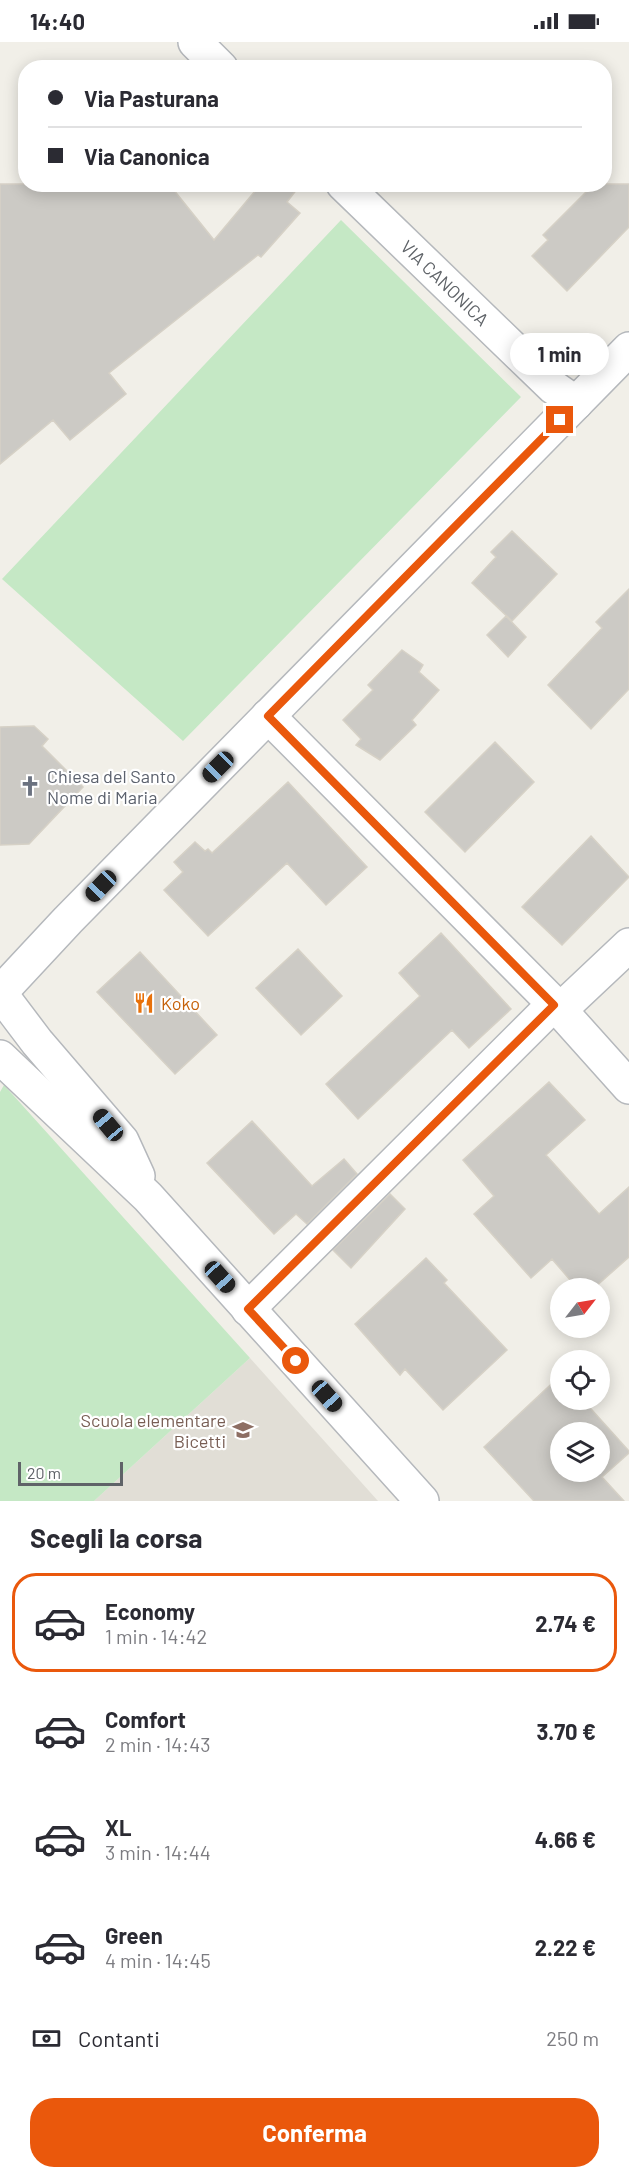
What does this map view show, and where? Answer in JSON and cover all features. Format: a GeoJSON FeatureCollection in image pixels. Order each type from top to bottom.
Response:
{"type":"FeatureCollection","features":[{"type":"Feature","properties":{"kind":"street"},"geometry":{"type":"LineString","coordinates":[[195,42],[213,60]]}},
{"type":"Feature","properties":{"kind":"street","name":"VIA CANONICA"},"geometry":{"type":"LineString","coordinates":[[351,192],[553,387],[576,403]]}},
{"type":"Feature","properties":{"kind":"street"},"geometry":{"type":"LineString","coordinates":[[148,1197],[122,1141],[37,1042],[0,993],[11,963],[268,716],[629,349]]}},
{"type":"Feature","properties":{"kind":"street"},"geometry":{"type":"LineString","coordinates":[[268,716],[557,1007],[629,1087]]}},
{"type":"Feature","properties":{"kind":"street"},"geometry":{"type":"LineString","coordinates":[[248,1309],[557,1007],[629,945]]}},
{"type":"Feature","properties":{"kind":"street"},"geometry":{"type":"LineString","coordinates":[[0,1057],[148,1197],[422,1501]]}},
{"type":"Feature","properties":{"kind":"shaded area","name":"Scuola elementare Bicetti"},"geometry":{"type":"Polygon","coordinates":[[[250,1358],[378,1501],[94,1501],[250,1358]]]}},
{"type":"Feature","properties":{"kind":"green space"},"geometry":{"type":"Polygon","coordinates":[[[341,220],[521,397],[183,741],[2,579],[341,220]]]}},
{"type":"Feature","properties":{"kind":"green space"},"geometry":{"type":"Polygon","coordinates":[[[4,1085],[250,1358],[94,1501],[0,1501],[0,1092],[4,1085]]]}},
{"type":"Feature","properties":{"kind":"building"},"geometry":{"type":"Polygon","coordinates":[[[0,184],[18,184],[18,192],[175,192],[214,240],[254,192],[295,192],[287,202],[300,213],[261,257],[258,255],[109,373],[126,394],[70,440],[53,420],[0,464],[0,184]]]}},
{"type":"Feature","properties":{"kind":"building"},"geometry":{"type":"Polygon","coordinates":[[[612,184],[629,184],[629,227],[567,291],[532,256],[548,240],[543,235],[586,192],[612,192],[612,184]]]}},
{"type":"Feature","properties":{"kind":"building"},"geometry":{"type":"Polygon","coordinates":[[[512,531],[557,574],[512,621],[472,583],[496,557],[491,552],[512,531]]]}},
{"type":"Feature","properties":{"kind":"building"},"geometry":{"type":"Polygon","coordinates":[[[629,589],[629,689],[591,729],[548,685],[602,628],[596,622],[629,589]]]}},
{"type":"Feature","properties":{"kind":"building"},"geometry":{"type":"Polygon","coordinates":[[[506,616],[526,637],[508,657],[487,635],[506,616]]]}},
{"type":"Feature","properties":{"kind":"building"},"geometry":{"type":"Polygon","coordinates":[[[402,650],[423,665],[419,672],[439,690],[412,720],[416,725],[380,760],[356,745],[361,739],[343,720],[373,690],[368,685],[402,650]]]}},
{"type":"Feature","properties":{"kind":"building","name":"Chiesa del Santo Nome di Maria"},"geometry":{"type":"Polygon","coordinates":[[[34,726],[48,739],[42,746],[83,787],[29,844],[0,845],[0,727],[34,726]]]}},
{"type":"Feature","properties":{"kind":"building"},"geometry":{"type":"Polygon","coordinates":[[[495,742],[534,782],[465,852],[425,812],[495,742]]]}},
{"type":"Feature","properties":{"kind":"building"},"geometry":{"type":"Polygon","coordinates":[[[288,782],[367,867],[326,905],[287,863],[208,936],[164,890],[183,872],[174,862],[195,842],[205,851],[208,849],[212,853],[288,782]]]}},
{"type":"Feature","properties":{"kind":"building"},"geometry":{"type":"Polygon","coordinates":[[[591,836],[629,877],[562,945],[522,907],[591,836]]]}},
{"type":"Feature","properties":{"kind":"building"},"geometry":{"type":"Polygon","coordinates":[[[441,933],[511,1009],[469,1048],[452,1030],[358,1119],[326,1084],[420,996],[399,973],[441,933]]]}},
{"type":"Feature","properties":{"kind":"building"},"geometry":{"type":"Polygon","coordinates":[[[298,949],[342,996],[301,1035],[256,988],[298,949]]]}},
{"type":"Feature","properties":{"kind":"building"},"geometry":{"type":"Polygon","coordinates":[[[140,952],[217,1035],[175,1074],[97,992],[140,952]]]}},
{"type":"Feature","properties":{"kind":"building"},"geometry":{"type":"Polygon","coordinates":[[[549,1082],[585,1120],[546,1155],[599,1214],[629,1187],[629,1257],[605,1278],[568,1278],[552,1259],[531,1278],[474,1214],[494,1196],[463,1160],[549,1082]]]}},
{"type":"Feature","properties":{"kind":"building"},"geometry":{"type":"Polygon","coordinates":[[[252,1121],[312,1186],[344,1159],[357,1174],[307,1224],[296,1214],[274,1234],[207,1163],[252,1121]]]}},
{"type":"Feature","properties":{"kind":"building"},"geometry":{"type":"Polygon","coordinates":[[[390,1194],[405,1209],[351,1268],[333,1250],[390,1194]]]}},
{"type":"Feature","properties":{"kind":"building"},"geometry":{"type":"Polygon","coordinates":[[[426,1258],[447,1280],[444,1283],[507,1350],[443,1410],[405,1369],[400,1375],[355,1324],[426,1258]]]}},
{"type":"Feature","properties":{"kind":"building"},"geometry":{"type":"Polygon","coordinates":[[[550,1385],[550,1410],[592,1410],[603,1422],[550,1422],[550,1482],[607,1482],[624,1501],[534,1501],[484,1447],[550,1385]]]}},
{"type":"Feature","properties":{"kind":"building"},"geometry":{"type":"Polygon","coordinates":[[[610,1430],[629,1451],[610,1470],[610,1430]]]}},
{"type":"Feature","properties":{"kind":"place","name":"Chiesa del Santo Nome di Maria"},"geometry":{"type":"Point","coordinates":[30,786]}},
{"type":"Feature","properties":{"kind":"place","name":"Koko"},"geometry":{"type":"Point","coordinates":[144,1003]}},
{"type":"Feature","properties":{"kind":"place","name":"Scuola elementare Bicetti"},"geometry":{"type":"Point","coordinates":[243,1430]}},
{"type":"Feature","properties":{"kind":"route"},"geometry":{"type":"LineString","coordinates":[[296,1361],[248,1309],[554,1005],[268,716],[560,420]]}}]}
